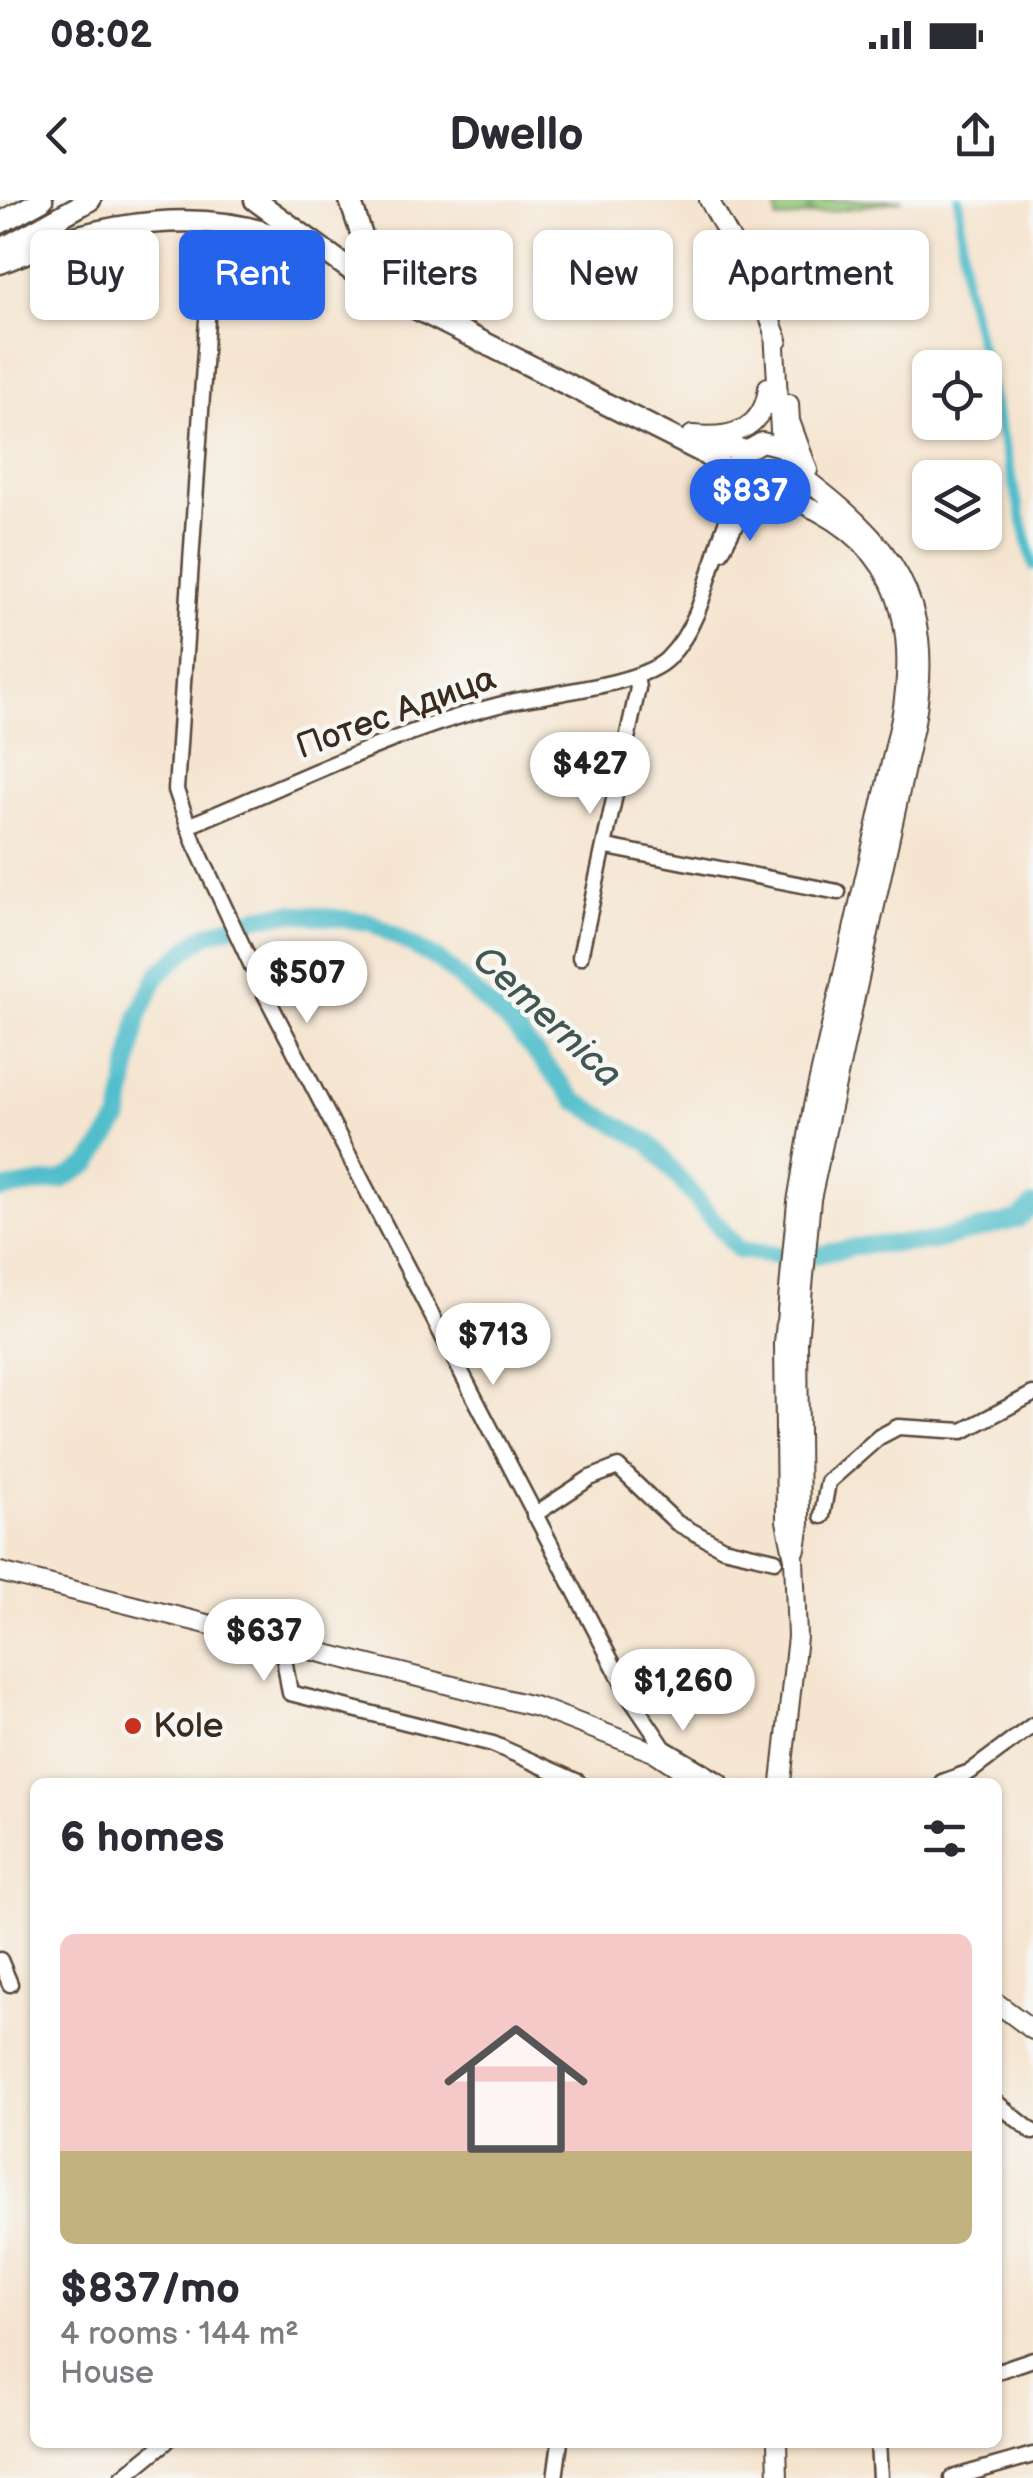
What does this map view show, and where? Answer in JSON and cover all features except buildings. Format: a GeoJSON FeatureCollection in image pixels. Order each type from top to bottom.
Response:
{"type":"FeatureCollection","features":[{"type":"Feature","properties":{"kind":"highway"},"geometry":{"type":"LineString","coordinates":[[0,222],[42,200]]}},
{"type":"Feature","properties":{"kind":"highway"},"geometry":{"type":"LineString","coordinates":[[0,250],[90,200]]}},
{"type":"Feature","properties":{"kind":"highway"},"geometry":{"type":"LineString","coordinates":[[255,200],[345,261]]}},
{"type":"Feature","properties":{"kind":"highway"},"geometry":{"type":"LineString","coordinates":[[274,200],[345,257]]}},
{"type":"Feature","properties":{"kind":"highway"},"geometry":{"type":"LineString","coordinates":[[350,200],[360,230]]}},
{"type":"Feature","properties":{"kind":"highway"},"geometry":{"type":"LineString","coordinates":[[0,263],[63,240],[116,227],[226,220],[257,227],[345,267]]}},
{"type":"Feature","properties":{"kind":"highway"},"geometry":{"type":"LineString","coordinates":[[449,320],[702,452],[744,489]]}},
{"type":"Feature","properties":{"kind":"highway"},"geometry":{"type":"LineString","coordinates":[[452,320],[709,447],[743,450]]}},
{"type":"Feature","properties":{"kind":"main road"},"geometry":{"type":"LineString","coordinates":[[709,200],[725,230]]}},
{"type":"Feature","properties":{"kind":"main road"},"geometry":{"type":"LineString","coordinates":[[681,434],[740,432],[752,426],[766,405],[770,360],[766,320]]}},
{"type":"Feature","properties":{"kind":"main road"},"geometry":{"type":"LineString","coordinates":[[770,320],[786,356],[790,422],[813,484]]}},
{"type":"Feature","properties":{"kind":"main road"},"geometry":{"type":"LineString","coordinates":[[774,331],[776,399],[772,444],[795,471],[853,515],[889,559],[911,600],[923,655],[914,722],[804,1200]]}},
{"type":"Feature","properties":{"kind":"main road"},"geometry":{"type":"LineString","coordinates":[[772,444],[743,450],[744,489],[783,496],[815,508],[868,549],[900,606],[910,656],[901,719],[813,1106],[791,1343],[786,1522],[794,1559],[796,1638],[781,1778]]}},
{"type":"Feature","properties":{"kind":"main road"},"geometry":{"type":"LineString","coordinates":[[783,496],[795,471]]}},
{"type":"Feature","properties":{"kind":"main road"},"geometry":{"type":"LineString","coordinates":[[0,1572],[536,1707],[656,1751],[694,1778]]}},
{"type":"Feature","properties":{"kind":"main road"},"geometry":{"type":"LineString","coordinates":[[656,1751],[683,1778]]}},
{"type":"Feature","properties":{"kind":"main road"},"geometry":{"type":"LineString","coordinates":[[1002,2007],[1033,2030]]}},
{"type":"Feature","properties":{"kind":"main road"},"geometry":{"type":"LineString","coordinates":[[776,2448],[778,2478]]}},
{"type":"Feature","properties":{"kind":"street"},"geometry":{"type":"LineString","coordinates":[[207,320],[174,764],[176,790],[188,826],[257,975],[656,1751],[713,1778]]}},
{"type":"Feature","properties":{"kind":"street"},"geometry":{"type":"LineString","coordinates":[[580,957],[607,847],[638,688],[636,676],[668,660],[693,616],[714,566],[720,530],[744,489]]}},
{"type":"Feature","properties":{"kind":"street","name":"Потес Адица"},"geometry":{"type":"LineString","coordinates":[[188,826],[465,712],[636,676]]}},
{"type":"Feature","properties":{"kind":"street"},"geometry":{"type":"LineString","coordinates":[[607,847],[838,892]]}},
{"type":"Feature","properties":{"kind":"street"},"geometry":{"type":"LineString","coordinates":[[822,1516],[828,1482],[878,1436],[898,1426],[963,1431],[1033,1394]]}},
{"type":"Feature","properties":{"kind":"street"},"geometry":{"type":"LineString","coordinates":[[534,1515],[590,1478],[618,1467],[678,1523],[723,1548],[775,1560]]}},
{"type":"Feature","properties":{"kind":"street"},"geometry":{"type":"LineString","coordinates":[[281,1642],[286,1687],[291,1693],[492,1744],[569,1778]]}},
{"type":"Feature","properties":{"kind":"street"},"geometry":{"type":"LineString","coordinates":[[953,1778],[970,1772],[1033,1724]]}},
{"type":"Feature","properties":{"kind":"street"},"geometry":{"type":"LineString","coordinates":[[0,1960],[10,1984]]}},
{"type":"Feature","properties":{"kind":"street"},"geometry":{"type":"LineString","coordinates":[[1002,2107],[1033,2132]]}},
{"type":"Feature","properties":{"kind":"street"},"geometry":{"type":"LineString","coordinates":[[1002,2369],[1033,2359]]}},
{"type":"Feature","properties":{"kind":"street"},"geometry":{"type":"LineString","coordinates":[[122,2478],[159,2448]]}},
{"type":"Feature","properties":{"kind":"street"},"geometry":{"type":"LineString","coordinates":[[555,2478],[559,2448]]}},
{"type":"Feature","properties":{"kind":"street"},"geometry":{"type":"LineString","coordinates":[[878,2448],[880,2478]]}},
{"type":"Feature","properties":{"kind":"street"},"geometry":{"type":"LineString","coordinates":[[952,2478],[1033,2455]]}},
{"type":"Feature","properties":{"kind":"green space"},"geometry":{"type":"Polygon","coordinates":[[[775,200],[903,200],[777,220],[775,200]]]}},
{"type":"Feature","properties":{"kind":"waterway"},"geometry":{"type":"LineString","coordinates":[[959,200],[965,284],[1033,566]]}},
{"type":"Feature","properties":{"kind":"waterway","name":"Cemernica"},"geometry":{"type":"LineString","coordinates":[[0,1190],[62,1180],[90,1164],[120,1119],[138,1017],[159,973],[205,935],[261,916],[291,913],[370,922],[440,961],[512,1026],[576,1101],[649,1143],[739,1250],[801,1258],[866,1245],[930,1242],[1019,1219],[1033,1205]]}},
{"type":"Feature","properties":{"kind":"place","name":"Kole"},"geometry":{"type":"Point","coordinates":[133,1726]}}]}
